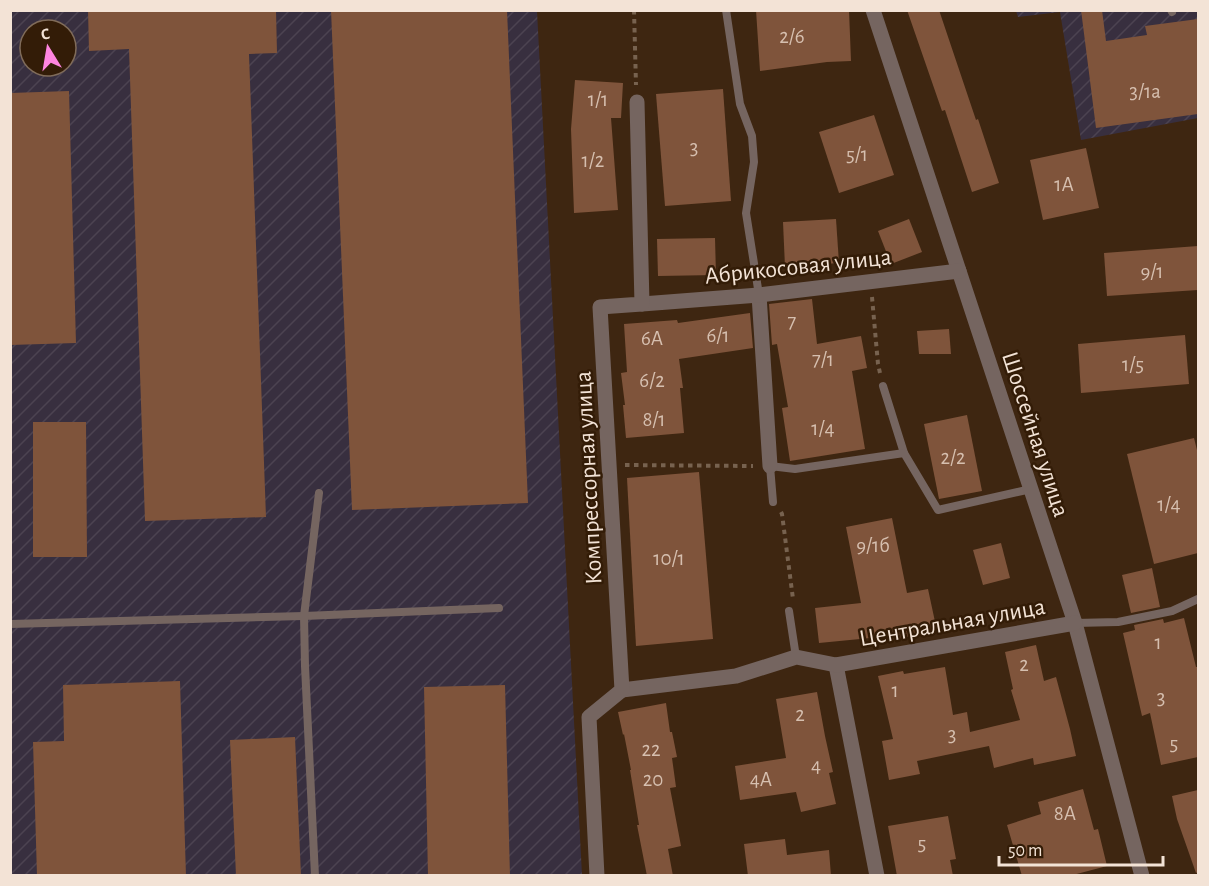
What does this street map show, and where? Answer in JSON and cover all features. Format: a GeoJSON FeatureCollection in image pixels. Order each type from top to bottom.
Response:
{"type":"FeatureCollection","features":[{"type":"Feature","properties":{"kind":"street","name":"Шоссейная улица"},"geometry":{"type":"LineString","coordinates":[[873,10],[1075,623],[1142,876]]}},
{"type":"Feature","properties":{"kind":"street"},"geometry":{"type":"LineString","coordinates":[[637,102],[642,304]]}},
{"type":"Feature","properties":{"kind":"street","name":"Абрикосовая улица"},"geometry":{"type":"LineString","coordinates":[[642,304],[759,295],[959,270]]}},
{"type":"Feature","properties":{"kind":"street"},"geometry":{"type":"LineString","coordinates":[[759,295],[770,466]]}},
{"type":"Feature","properties":{"kind":"street","name":"Компрессорная улица"},"geometry":{"type":"LineString","coordinates":[[622,690],[600,307],[642,304]]}},
{"type":"Feature","properties":{"kind":"street","name":"Центральная улица"},"geometry":{"type":"LineString","coordinates":[[622,690],[736,676],[795,657],[836,665],[1075,623]]}},
{"type":"Feature","properties":{"kind":"street","name":"Центральная улица"},"geometry":{"type":"LineString","coordinates":[[836,665],[877,876]]}},
{"type":"Feature","properties":{"kind":"street"},"geometry":{"type":"LineString","coordinates":[[597,876],[589,717],[622,690]]}},
{"type":"Feature","properties":{"kind":"lane"},"geometry":{"type":"LineString","coordinates":[[726,10],[740,104],[752,136],[754,162],[746,213],[759,295]]}},
{"type":"Feature","properties":{"kind":"lane"},"geometry":{"type":"LineString","coordinates":[[883,386],[904,453],[938,510],[1031,489]]}},
{"type":"Feature","properties":{"kind":"lane"},"geometry":{"type":"LineString","coordinates":[[773,502],[770,466],[795,469],[904,453]]}},
{"type":"Feature","properties":{"kind":"lane"},"geometry":{"type":"LineString","coordinates":[[315,876],[304,616],[319,493]]}},
{"type":"Feature","properties":{"kind":"lane"},"geometry":{"type":"LineString","coordinates":[[1075,623],[1118,622],[1172,611],[1198,598]]}},
{"type":"Feature","properties":{"kind":"lane"},"geometry":{"type":"LineString","coordinates":[[10,624],[499,608]]}},
{"type":"Feature","properties":{"kind":"lane"},"geometry":{"type":"LineString","coordinates":[[789,611],[795,657]]}},
{"type":"Feature","properties":{"kind":"path"},"geometry":{"type":"LineString","coordinates":[[634,10],[637,102]]}},
{"type":"Feature","properties":{"kind":"path"},"geometry":{"type":"LineString","coordinates":[[871,281],[878,364],[883,386]]}},
{"type":"Feature","properties":{"kind":"path"},"geometry":{"type":"LineString","coordinates":[[609,465],[770,466]]}},
{"type":"Feature","properties":{"kind":"path"},"geometry":{"type":"LineString","coordinates":[[773,502],[782,514],[793,599],[789,611]]}},
{"type":"Feature","properties":{"kind":"shaded area"},"geometry":{"type":"Polygon","coordinates":[[[10,11],[537,11],[582,875],[11,875],[10,11]]]}},
{"type":"Feature","properties":{"kind":"shaded area"},"geometry":{"type":"Polygon","coordinates":[[[1016,11],[1198,11],[1198,118],[1081,140],[1060,12],[1018,17],[1016,11]]]}},
{"type":"Feature","properties":{"kind":"building"},"geometry":{"type":"Polygon","coordinates":[[[88,10],[276,10],[277,53],[249,54],[266,517],[145,521],[129,49],[89,51],[88,10]]]}},
{"type":"Feature","properties":{"kind":"building"},"geometry":{"type":"Polygon","coordinates":[[[331,10],[507,10],[528,503],[352,510],[331,10]]]}},
{"type":"Feature","properties":{"kind":"building"},"geometry":{"type":"Polygon","coordinates":[[[756,10],[849,10],[851,61],[760,71],[756,10]]]}},
{"type":"Feature","properties":{"kind":"building"},"geometry":{"type":"Polygon","coordinates":[[[907,10],[939,10],[999,183],[972,192],[945,110],[942,111],[907,10]]]}},
{"type":"Feature","properties":{"kind":"building"},"geometry":{"type":"Polygon","coordinates":[[[1081,10],[1102,10],[1106,41],[1147,35],[1145,26],[1198,19],[1198,114],[1096,128],[1081,10]]]}},
{"type":"Feature","properties":{"kind":"building"},"geometry":{"type":"Polygon","coordinates":[[[575,80],[623,83],[621,118],[611,118],[618,210],[574,213],[571,129],[575,80]]]}},
{"type":"Feature","properties":{"kind":"building"},"geometry":{"type":"Polygon","coordinates":[[[723,89],[731,201],[665,206],[656,94],[723,89]]]}},
{"type":"Feature","properties":{"kind":"building"},"geometry":{"type":"Polygon","coordinates":[[[69,91],[76,343],[10,345],[10,93],[69,91]]]}},
{"type":"Feature","properties":{"kind":"building"},"geometry":{"type":"Polygon","coordinates":[[[874,115],[894,175],[839,193],[819,132],[874,115]]]}},
{"type":"Feature","properties":{"kind":"building"},"geometry":{"type":"Polygon","coordinates":[[[1086,148],[1099,208],[1043,220],[1030,160],[1086,148]]]}},
{"type":"Feature","properties":{"kind":"building"},"geometry":{"type":"Polygon","coordinates":[[[836,219],[839,263],[785,267],[783,222],[836,219]]]}},
{"type":"Feature","properties":{"kind":"building"},"geometry":{"type":"Polygon","coordinates":[[[909,219],[922,252],[891,264],[878,231],[909,219]]]}},
{"type":"Feature","properties":{"kind":"building"},"geometry":{"type":"Polygon","coordinates":[[[715,238],[716,275],[658,276],[657,239],[715,238]]]}},
{"type":"Feature","properties":{"kind":"building"},"geometry":{"type":"Polygon","coordinates":[[[1198,246],[1198,290],[1107,296],[1104,253],[1198,246]]]}},
{"type":"Feature","properties":{"kind":"building"},"geometry":{"type":"Polygon","coordinates":[[[812,299],[817,344],[861,336],[867,368],[852,371],[865,449],[790,461],[782,408],[788,407],[777,344],[772,345],[769,304],[812,299]]]}},
{"type":"Feature","properties":{"kind":"building"},"geometry":{"type":"Polygon","coordinates":[[[750,313],[753,348],[679,359],[683,388],[680,388],[684,433],[626,438],[621,373],[627,372],[624,324],[677,320],[678,323],[750,313]]]}},
{"type":"Feature","properties":{"kind":"building"},"geometry":{"type":"Polygon","coordinates":[[[949,329],[951,354],[919,354],[917,331],[949,329]]]}},
{"type":"Feature","properties":{"kind":"building"},"geometry":{"type":"Polygon","coordinates":[[[1185,335],[1189,384],[1081,393],[1078,344],[1185,335]]]}},
{"type":"Feature","properties":{"kind":"building"},"geometry":{"type":"Polygon","coordinates":[[[967,415],[982,491],[939,499],[924,424],[967,415]]]}},
{"type":"Feature","properties":{"kind":"building"},"geometry":{"type":"Polygon","coordinates":[[[33,422],[86,422],[87,557],[33,557],[33,422]]]}},
{"type":"Feature","properties":{"kind":"building"},"geometry":{"type":"Polygon","coordinates":[[[1194,438],[1198,454],[1198,553],[1154,564],[1127,454],[1194,438]]]}},
{"type":"Feature","properties":{"kind":"building"},"geometry":{"type":"Polygon","coordinates":[[[699,472],[713,639],[636,646],[627,478],[699,472]]]}},
{"type":"Feature","properties":{"kind":"building"},"geometry":{"type":"Polygon","coordinates":[[[892,518],[907,593],[928,589],[937,631],[892,640],[891,636],[819,643],[815,608],[861,603],[846,527],[892,518]]]}},
{"type":"Feature","properties":{"kind":"building"},"geometry":{"type":"Polygon","coordinates":[[[1001,543],[1010,578],[983,585],[973,550],[1001,543]]]}},
{"type":"Feature","properties":{"kind":"building"},"geometry":{"type":"Polygon","coordinates":[[[1152,568],[1160,607],[1131,613],[1122,575],[1152,568]]]}},
{"type":"Feature","properties":{"kind":"building"},"geometry":{"type":"Polygon","coordinates":[[[1184,618],[1196,667],[1198,667],[1198,757],[1161,765],[1150,713],[1142,716],[1123,633],[1135,630],[1134,625],[1163,619],[1164,623],[1184,618]]]}},
{"type":"Feature","properties":{"kind":"building"},"geometry":{"type":"Polygon","coordinates":[[[1036,645],[1044,681],[1056,677],[1076,756],[1034,765],[1033,758],[994,768],[989,746],[917,761],[920,774],[889,780],[882,741],[893,739],[878,676],[945,667],[953,715],[967,712],[970,732],[1020,720],[1011,690],[1013,689],[1005,652],[1036,645]]]}},
{"type":"Feature","properties":{"kind":"building"},"geometry":{"type":"Polygon","coordinates":[[[180,681],[186,876],[37,876],[33,742],[64,741],[63,685],[180,681]]]}},
{"type":"Feature","properties":{"kind":"building"},"geometry":{"type":"Polygon","coordinates":[[[505,685],[510,876],[428,876],[424,687],[505,685]]]}},
{"type":"Feature","properties":{"kind":"building"},"geometry":{"type":"Polygon","coordinates":[[[817,692],[833,772],[829,773],[836,804],[801,812],[796,792],[740,800],[735,766],[786,758],[776,699],[817,692]]]}},
{"type":"Feature","properties":{"kind":"building"},"geometry":{"type":"Polygon","coordinates":[[[666,703],[670,732],[672,732],[677,757],[672,758],[676,787],[670,788],[681,846],[668,849],[673,876],[647,876],[637,825],[639,825],[631,770],[618,712],[666,703]]]}},
{"type":"Feature","properties":{"kind":"building"},"geometry":{"type":"Polygon","coordinates":[[[295,737],[301,876],[236,876],[230,740],[295,737]]]}},
{"type":"Feature","properties":{"kind":"building"},"geometry":{"type":"Polygon","coordinates":[[[1083,789],[1094,830],[1098,829],[1107,866],[1069,876],[1022,876],[1007,825],[1041,814],[1038,802],[1083,789]]]}},
{"type":"Feature","properties":{"kind":"building"},"geometry":{"type":"Polygon","coordinates":[[[1198,790],[1198,872],[1196,873],[1177,819],[1172,796],[1198,790]]]}},
{"type":"Feature","properties":{"kind":"building"},"geometry":{"type":"Polygon","coordinates":[[[948,816],[956,859],[950,860],[953,876],[897,876],[888,826],[948,816]]]}},
{"type":"Feature","properties":{"kind":"building"},"geometry":{"type":"Polygon","coordinates":[[[785,839],[787,855],[829,850],[831,876],[748,876],[744,844],[785,839]]]}}]}
